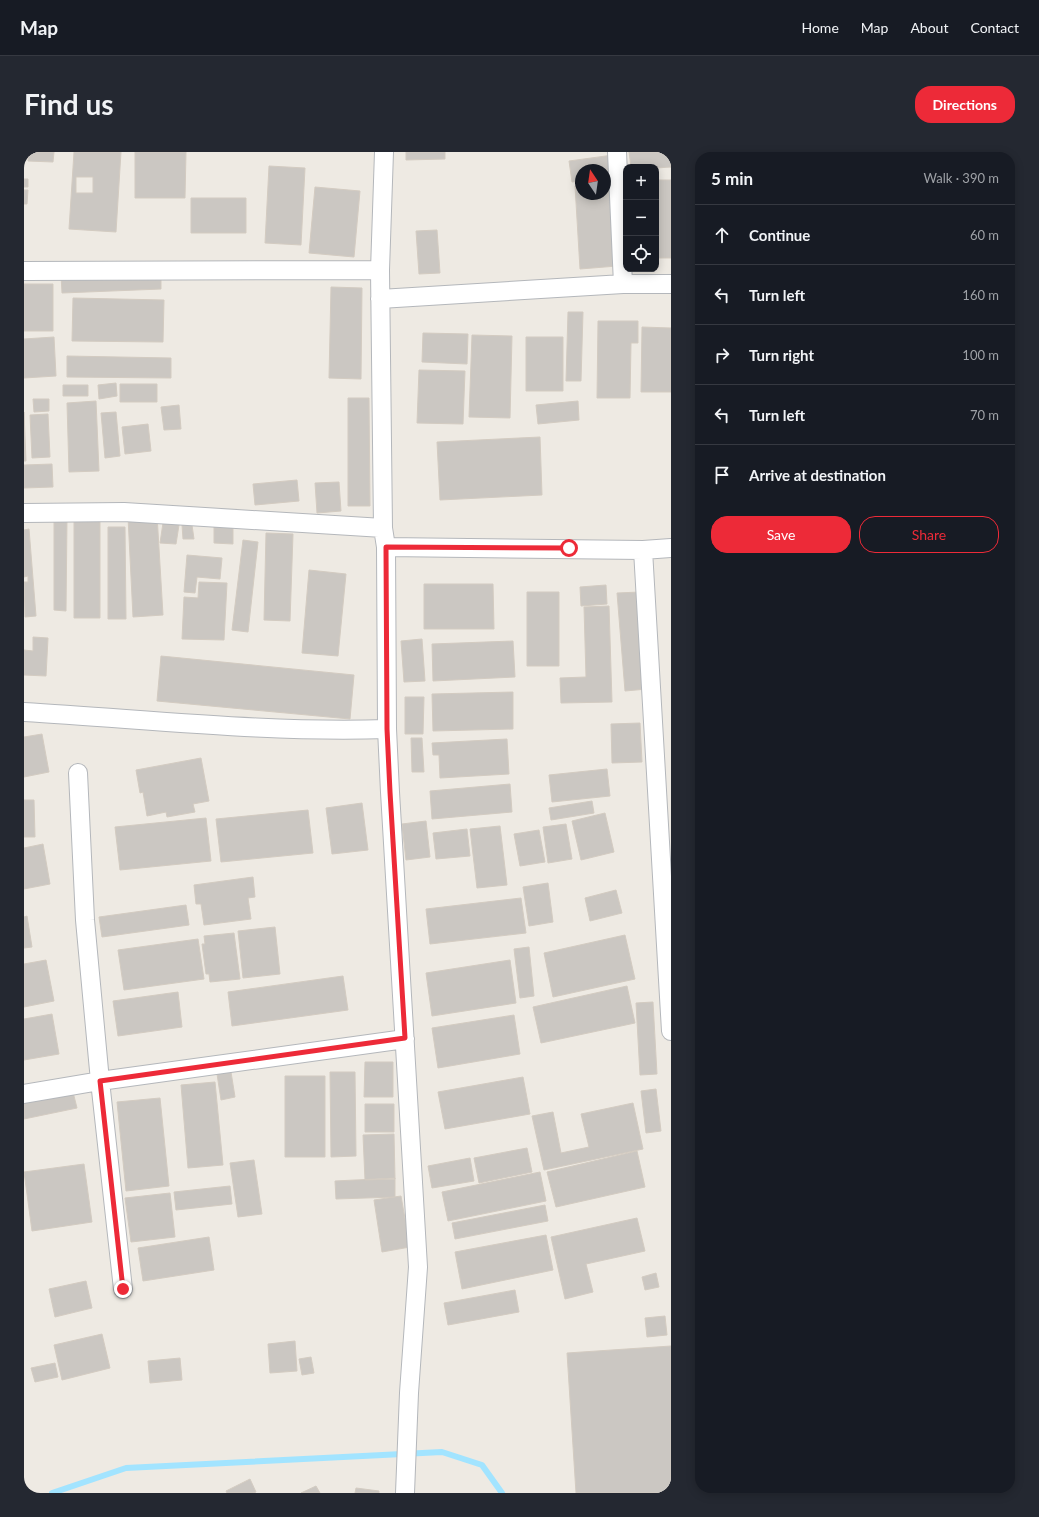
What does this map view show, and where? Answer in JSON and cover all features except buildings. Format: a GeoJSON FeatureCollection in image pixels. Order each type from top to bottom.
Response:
{"type":"FeatureCollection","features":[{"type":"Feature","properties":{"kind":"street"},"geometry":{"type":"LineString","coordinates":[[384,152],[380,299],[383,528],[386,547],[387,729],[418,1267],[409,1393],[405,1493]]}},
{"type":"Feature","properties":{"kind":"street"},"geometry":{"type":"LineString","coordinates":[[617,152],[623,284]]}},
{"type":"Feature","properties":{"kind":"street"},"geometry":{"type":"LineString","coordinates":[[24,271],[380,270]]}},
{"type":"Feature","properties":{"kind":"street"},"geometry":{"type":"LineString","coordinates":[[380,299],[623,284],[671,284]]}},
{"type":"Feature","properties":{"kind":"street"},"geometry":{"type":"LineString","coordinates":[[24,513],[124,512],[383,528]]}},
{"type":"Feature","properties":{"kind":"street"},"geometry":{"type":"LineString","coordinates":[[386,547],[643,550],[671,548]]}},
{"type":"Feature","properties":{"kind":"street"},"geometry":{"type":"LineString","coordinates":[[643,550],[671,1031]]}},
{"type":"Feature","properties":{"kind":"street"},"geometry":{"type":"LineString","coordinates":[[24,712],[116,717],[168,723],[274,729],[387,729]]}},
{"type":"Feature","properties":{"kind":"street"},"geometry":{"type":"LineString","coordinates":[[78,773],[85,920],[100,1081],[123,1289]]}},
{"type":"Feature","properties":{"kind":"street"},"geometry":{"type":"LineString","coordinates":[[24,1094],[100,1081],[405,1038]]}},
{"type":"Feature","properties":{"kind":"waterway"},"geometry":{"type":"LineString","coordinates":[[52,1493],[126,1468],[442,1452],[482,1465],[502,1493]]}},
{"type":"Feature","properties":{"kind":"route"},"geometry":{"type":"LineString","coordinates":[[123,1289],[100,1081],[405,1038],[387,729],[386,547],[569,548]]}}]}
